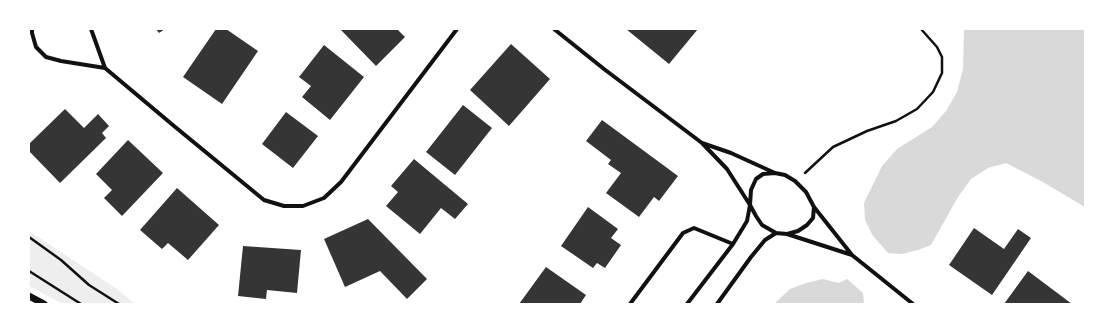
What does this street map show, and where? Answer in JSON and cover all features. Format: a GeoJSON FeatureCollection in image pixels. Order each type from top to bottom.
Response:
{"type":"FeatureCollection","features":[{"type":"Feature","properties":{"kind":"street"},"geometry":{"type":"LineString","coordinates":[[32,29],[36,47],[46,57],[105,68]]}},
{"type":"Feature","properties":{"kind":"street"},"geometry":{"type":"LineString","coordinates":[[91,29],[105,68],[264,200],[284,206],[303,206],[324,198],[341,182],[457,29]]}},
{"type":"Feature","properties":{"kind":"street"},"geometry":{"type":"LineString","coordinates":[[554,29],[702,143],[727,169],[762,225],[776,233],[787,234],[852,255]]}},
{"type":"Feature","properties":{"kind":"street"},"geometry":{"type":"LineString","coordinates":[[702,143],[731,153],[775,173],[785,175],[795,181],[806,192],[814,207],[852,255],[913,304]]}},
{"type":"Feature","properties":{"kind":"street"},"geometry":{"type":"LineString","coordinates":[[687,304],[733,244],[747,221],[751,190],[756,179],[763,174],[775,173]]}},
{"type":"Feature","properties":{"kind":"street"},"geometry":{"type":"LineString","coordinates":[[787,234],[798,231],[807,225],[813,218],[814,207]]}},
{"type":"Feature","properties":{"kind":"street"},"geometry":{"type":"LineString","coordinates":[[630,304],[683,233],[694,228],[733,244]]}},
{"type":"Feature","properties":{"kind":"street"},"geometry":{"type":"LineString","coordinates":[[717,304],[760,245],[776,233]]}},
{"type":"Feature","properties":{"kind":"street"},"geometry":{"type":"LineString","coordinates":[[29,296],[44,304]]}},
{"type":"Feature","properties":{"kind":"path"},"geometry":{"type":"LineString","coordinates":[[795,181],[833,147],[867,131],[896,121],[917,109],[933,92],[942,73],[942,57],[937,47],[921,29]]}},
{"type":"Feature","properties":{"kind":"path"},"geometry":{"type":"LineString","coordinates":[[29,237],[60,260],[89,285],[119,304]]}},
{"type":"Feature","properties":{"kind":"path"},"geometry":{"type":"LineString","coordinates":[[29,271],[81,304]]}},
{"type":"Feature","properties":{"kind":"shaded area"},"geometry":{"type":"Polygon","coordinates":[[[964,29],[1085,29],[1085,207],[1041,181],[1006,163],[988,168],[971,179],[958,197],[931,245],[902,254],[888,253],[873,236],[865,220],[864,203],[882,166],[897,149],[932,127],[946,111],[957,92],[963,69],[964,29]]]}},
{"type":"Feature","properties":{"kind":"shaded area"},"geometry":{"type":"Polygon","coordinates":[[[29,231],[117,289],[135,304],[63,304],[29,286],[29,231]]]}},
{"type":"Feature","properties":{"kind":"shaded area"},"geometry":{"type":"Polygon","coordinates":[[[823,279],[839,283],[847,279],[863,293],[864,304],[774,304],[790,289],[823,279]]]}},
{"type":"Feature","properties":{"kind":"building"},"geometry":{"type":"Polygon","coordinates":[[[156,29],[165,29],[159,33],[156,29]]]}},
{"type":"Feature","properties":{"kind":"building"},"geometry":{"type":"Polygon","coordinates":[[[216,29],[226,29],[258,51],[222,104],[183,77],[216,29]]]}},
{"type":"Feature","properties":{"kind":"building"},"geometry":{"type":"Polygon","coordinates":[[[340,29],[397,29],[405,37],[376,66],[340,29]]]}},
{"type":"Feature","properties":{"kind":"building"},"geometry":{"type":"Polygon","coordinates":[[[626,29],[698,29],[669,64],[626,29]]]}},
{"type":"Feature","properties":{"kind":"building"},"geometry":{"type":"Polygon","coordinates":[[[511,44],[550,79],[509,126],[470,90],[511,44]]]}},
{"type":"Feature","properties":{"kind":"building"},"geometry":{"type":"Polygon","coordinates":[[[324,45],[364,77],[330,120],[302,97],[311,86],[299,77],[324,45]]]}},
{"type":"Feature","properties":{"kind":"building"},"geometry":{"type":"Polygon","coordinates":[[[463,105],[492,128],[455,175],[426,152],[463,105]]]}},
{"type":"Feature","properties":{"kind":"building"},"geometry":{"type":"Polygon","coordinates":[[[65,109],[84,128],[98,114],[109,126],[102,133],[106,138],[60,183],[29,151],[29,144],[65,109]]]}},
{"type":"Feature","properties":{"kind":"building"},"geometry":{"type":"Polygon","coordinates":[[[286,112],[318,136],[293,168],[262,144],[286,112]]]}},
{"type":"Feature","properties":{"kind":"building"},"geometry":{"type":"Polygon","coordinates":[[[602,120],[678,176],[659,201],[654,197],[639,217],[606,193],[621,173],[608,164],[611,160],[586,141],[602,120]]]}},
{"type":"Feature","properties":{"kind":"building"},"geometry":{"type":"Polygon","coordinates":[[[128,140],[163,173],[122,216],[104,198],[112,190],[96,174],[128,140]]]}},
{"type":"Feature","properties":{"kind":"building"},"geometry":{"type":"Polygon","coordinates":[[[414,159],[468,204],[455,219],[441,208],[420,234],[386,206],[398,192],[391,186],[414,159]]]}},
{"type":"Feature","properties":{"kind":"building"},"geometry":{"type":"Polygon","coordinates":[[[177,188],[219,225],[188,260],[168,243],[162,249],[140,230],[177,188]]]}},
{"type":"Feature","properties":{"kind":"building"},"geometry":{"type":"Polygon","coordinates":[[[588,207],[618,229],[611,238],[621,245],[605,268],[597,263],[593,268],[561,246],[588,207]]]}},
{"type":"Feature","properties":{"kind":"building"},"geometry":{"type":"Polygon","coordinates":[[[368,219],[427,279],[407,299],[380,271],[345,287],[324,239],[368,219]]]}},
{"type":"Feature","properties":{"kind":"building"},"geometry":{"type":"Polygon","coordinates":[[[974,228],[1004,249],[1018,229],[1031,238],[992,295],[949,265],[974,228]]]}},
{"type":"Feature","properties":{"kind":"building"},"geometry":{"type":"Polygon","coordinates":[[[243,246],[301,250],[297,293],[267,290],[266,299],[238,296],[243,246]]]}},
{"type":"Feature","properties":{"kind":"building"},"geometry":{"type":"Polygon","coordinates":[[[546,267],[586,295],[580,304],[519,304],[546,267]]]}},
{"type":"Feature","properties":{"kind":"building"},"geometry":{"type":"Polygon","coordinates":[[[1028,271],[1072,304],[1004,304],[1028,271]]]}}]}
